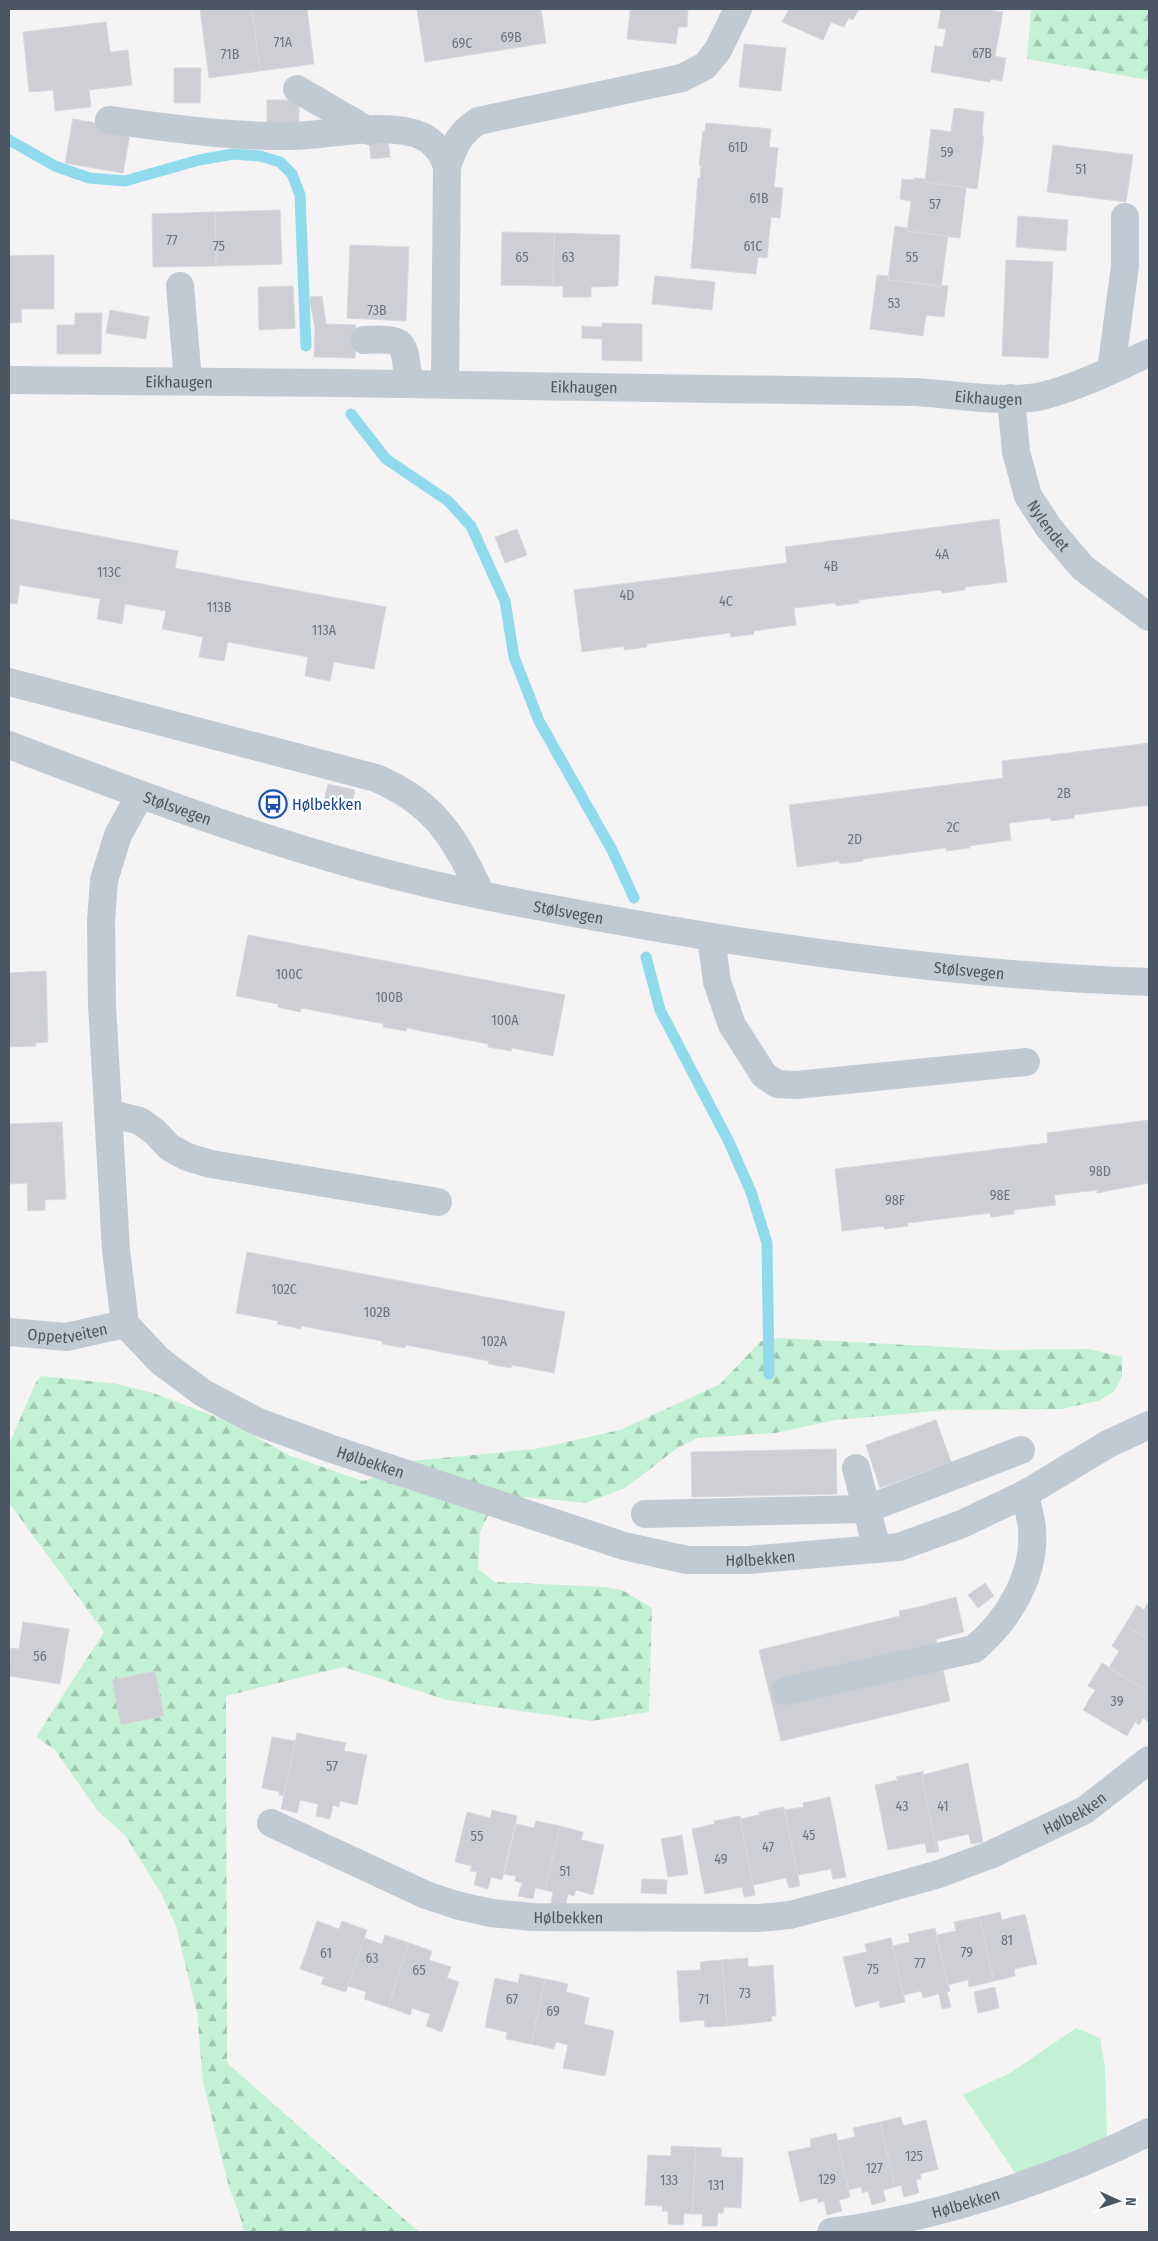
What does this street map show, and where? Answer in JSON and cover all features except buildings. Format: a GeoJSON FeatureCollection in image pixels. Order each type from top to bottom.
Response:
{"type":"FeatureCollection","features":[{"type":"Feature","properties":{"kind":"street"},"geometry":{"type":"LineString","coordinates":[[445,384],[447,166],[455,144],[464,130],[478,120],[682,78],[705,66],[718,50],[738,9]]}},
{"type":"Feature","properties":{"kind":"street"},"geometry":{"type":"LineString","coordinates":[[297,89],[368,130]]}},
{"type":"Feature","properties":{"kind":"street"},"geometry":{"type":"LineString","coordinates":[[109,120],[254,135],[292,136],[387,129],[411,132],[430,141],[442,153],[447,166]]}},
{"type":"Feature","properties":{"kind":"street"},"geometry":{"type":"LineString","coordinates":[[1111,370],[1125,266],[1125,217]]}},
{"type":"Feature","properties":{"kind":"street"},"geometry":{"type":"LineString","coordinates":[[180,286],[188,381]]}},
{"type":"Feature","properties":{"kind":"street"},"geometry":{"type":"LineString","coordinates":[[364,340],[391,339],[399,342],[404,351],[408,384]]}},
{"type":"Feature","properties":{"kind":"street","name":"Eikhaugen"},"geometry":{"type":"LineString","coordinates":[[9,380],[445,384],[915,392],[1011,398],[1042,396],[1111,370],[1149,353]]}},
{"type":"Feature","properties":{"kind":"street","name":"Nylendet"},"geometry":{"type":"LineString","coordinates":[[1011,398],[1016,452],[1028,496],[1049,528],[1083,568],[1149,617]]}},
{"type":"Feature","properties":{"kind":"street"},"geometry":{"type":"LineString","coordinates":[[9,682],[376,778],[400,788],[427,807],[452,838],[481,894]]}},
{"type":"Feature","properties":{"kind":"street","name":"Stølsvegen"},"geometry":{"type":"LineString","coordinates":[[9,745],[140,795],[265,838],[361,867],[481,894],[711,937],[997,973],[1149,982]]}},
{"type":"Feature","properties":{"kind":"street"},"geometry":{"type":"LineString","coordinates":[[125,1324],[116,1250],[102,996],[101,921],[104,880],[118,835],[140,795]]}},
{"type":"Feature","properties":{"kind":"street"},"geometry":{"type":"LineString","coordinates":[[711,937],[717,982],[732,1025],[764,1075],[777,1084],[796,1086],[1026,1062]]}},
{"type":"Feature","properties":{"kind":"street"},"geometry":{"type":"LineString","coordinates":[[108,1113],[140,1122],[155,1132],[169,1147],[187,1157],[211,1164],[438,1202]]}},
{"type":"Feature","properties":{"kind":"street","name":"Oppetveiten"},"geometry":{"type":"LineString","coordinates":[[9,1332],[66,1337],[125,1324]]}},
{"type":"Feature","properties":{"kind":"street","name":"Hølbekken"},"geometry":{"type":"LineString","coordinates":[[125,1324],[160,1361],[203,1393],[258,1422],[332,1450],[624,1546],[687,1560],[748,1560],[899,1547],[962,1524],[1025,1494],[1108,1444],[1149,1425]]}},
{"type":"Feature","properties":{"kind":"street"},"geometry":{"type":"LineString","coordinates":[[645,1514],[867,1509],[1021,1450]]}},
{"type":"Feature","properties":{"kind":"street"},"geometry":{"type":"LineString","coordinates":[[856,1468],[877,1549]]}},
{"type":"Feature","properties":{"kind":"street"},"geometry":{"type":"LineString","coordinates":[[784,1692],[974,1649],[992,1633],[1008,1613],[1025,1578],[1031,1556],[1032,1529],[1025,1494]]}},
{"type":"Feature","properties":{"kind":"street","name":"Hølbekken"},"geometry":{"type":"LineString","coordinates":[[271,1823],[426,1895],[456,1905],[491,1913],[550,1917],[759,1918],[790,1914],[843,1901],[939,1874],[990,1855],[1085,1810],[1149,1760]]}},
{"type":"Feature","properties":{"kind":"street","name":"Hølbekken"},"geometry":{"type":"LineString","coordinates":[[831,2232],[930,2213],[974,2201],[1079,2163],[1149,2132]]}},
{"type":"Feature","properties":{"kind":"green space"},"geometry":{"type":"Polygon","coordinates":[[[1031,9],[1149,9],[1149,80],[1027,59],[1031,9]]]}},
{"type":"Feature","properties":{"kind":"green space"},"geometry":{"type":"Polygon","coordinates":[[[780,1338],[1000,1350],[1089,1349],[1122,1357],[1122,1376],[1114,1392],[1098,1401],[1062,1409],[949,1410],[835,1420],[775,1433],[697,1438],[676,1449],[625,1488],[586,1503],[524,1497],[488,1515],[480,1532],[478,1569],[495,1582],[604,1587],[622,1590],[652,1608],[649,1712],[591,1721],[447,1700],[343,1667],[226,1696],[227,2063],[419,2232],[244,2232],[229,2187],[203,2082],[197,2013],[176,1926],[162,1895],[125,1835],[97,1810],[55,1750],[36,1737],[104,1632],[9,1503],[9,1444],[37,1380],[41,1376],[117,1384],[153,1393],[224,1420],[291,1456],[363,1481],[380,1476],[390,1463],[535,1449],[620,1430],[720,1384],[761,1341],[780,1338]]]}},
{"type":"Feature","properties":{"kind":"green space"},"geometry":{"type":"Polygon","coordinates":[[[1076,2028],[1100,2038],[1105,2067],[1107,2139],[1017,2176],[963,2095],[1010,2073],[1076,2028]]]}},
{"type":"Feature","properties":{"kind":"waterway"},"geometry":{"type":"LineString","coordinates":[[9,140],[55,166],[89,178],[125,181],[199,160],[233,154],[260,156],[280,162],[292,174],[300,195],[306,346]]}},
{"type":"Feature","properties":{"kind":"waterway"},"geometry":{"type":"LineString","coordinates":[[351,414],[386,459],[448,501],[471,526],[505,601],[514,657],[539,721],[612,850],[634,898]]}},
{"type":"Feature","properties":{"kind":"waterway"},"geometry":{"type":"LineString","coordinates":[[646,957],[660,1010],[729,1142],[751,1192],[767,1243],[769,1374]]}},
{"type":"Feature","properties":{"kind":"place","name":"Hølbekken"},"geometry":{"type":"Point","coordinates":[273,804]}}]}
